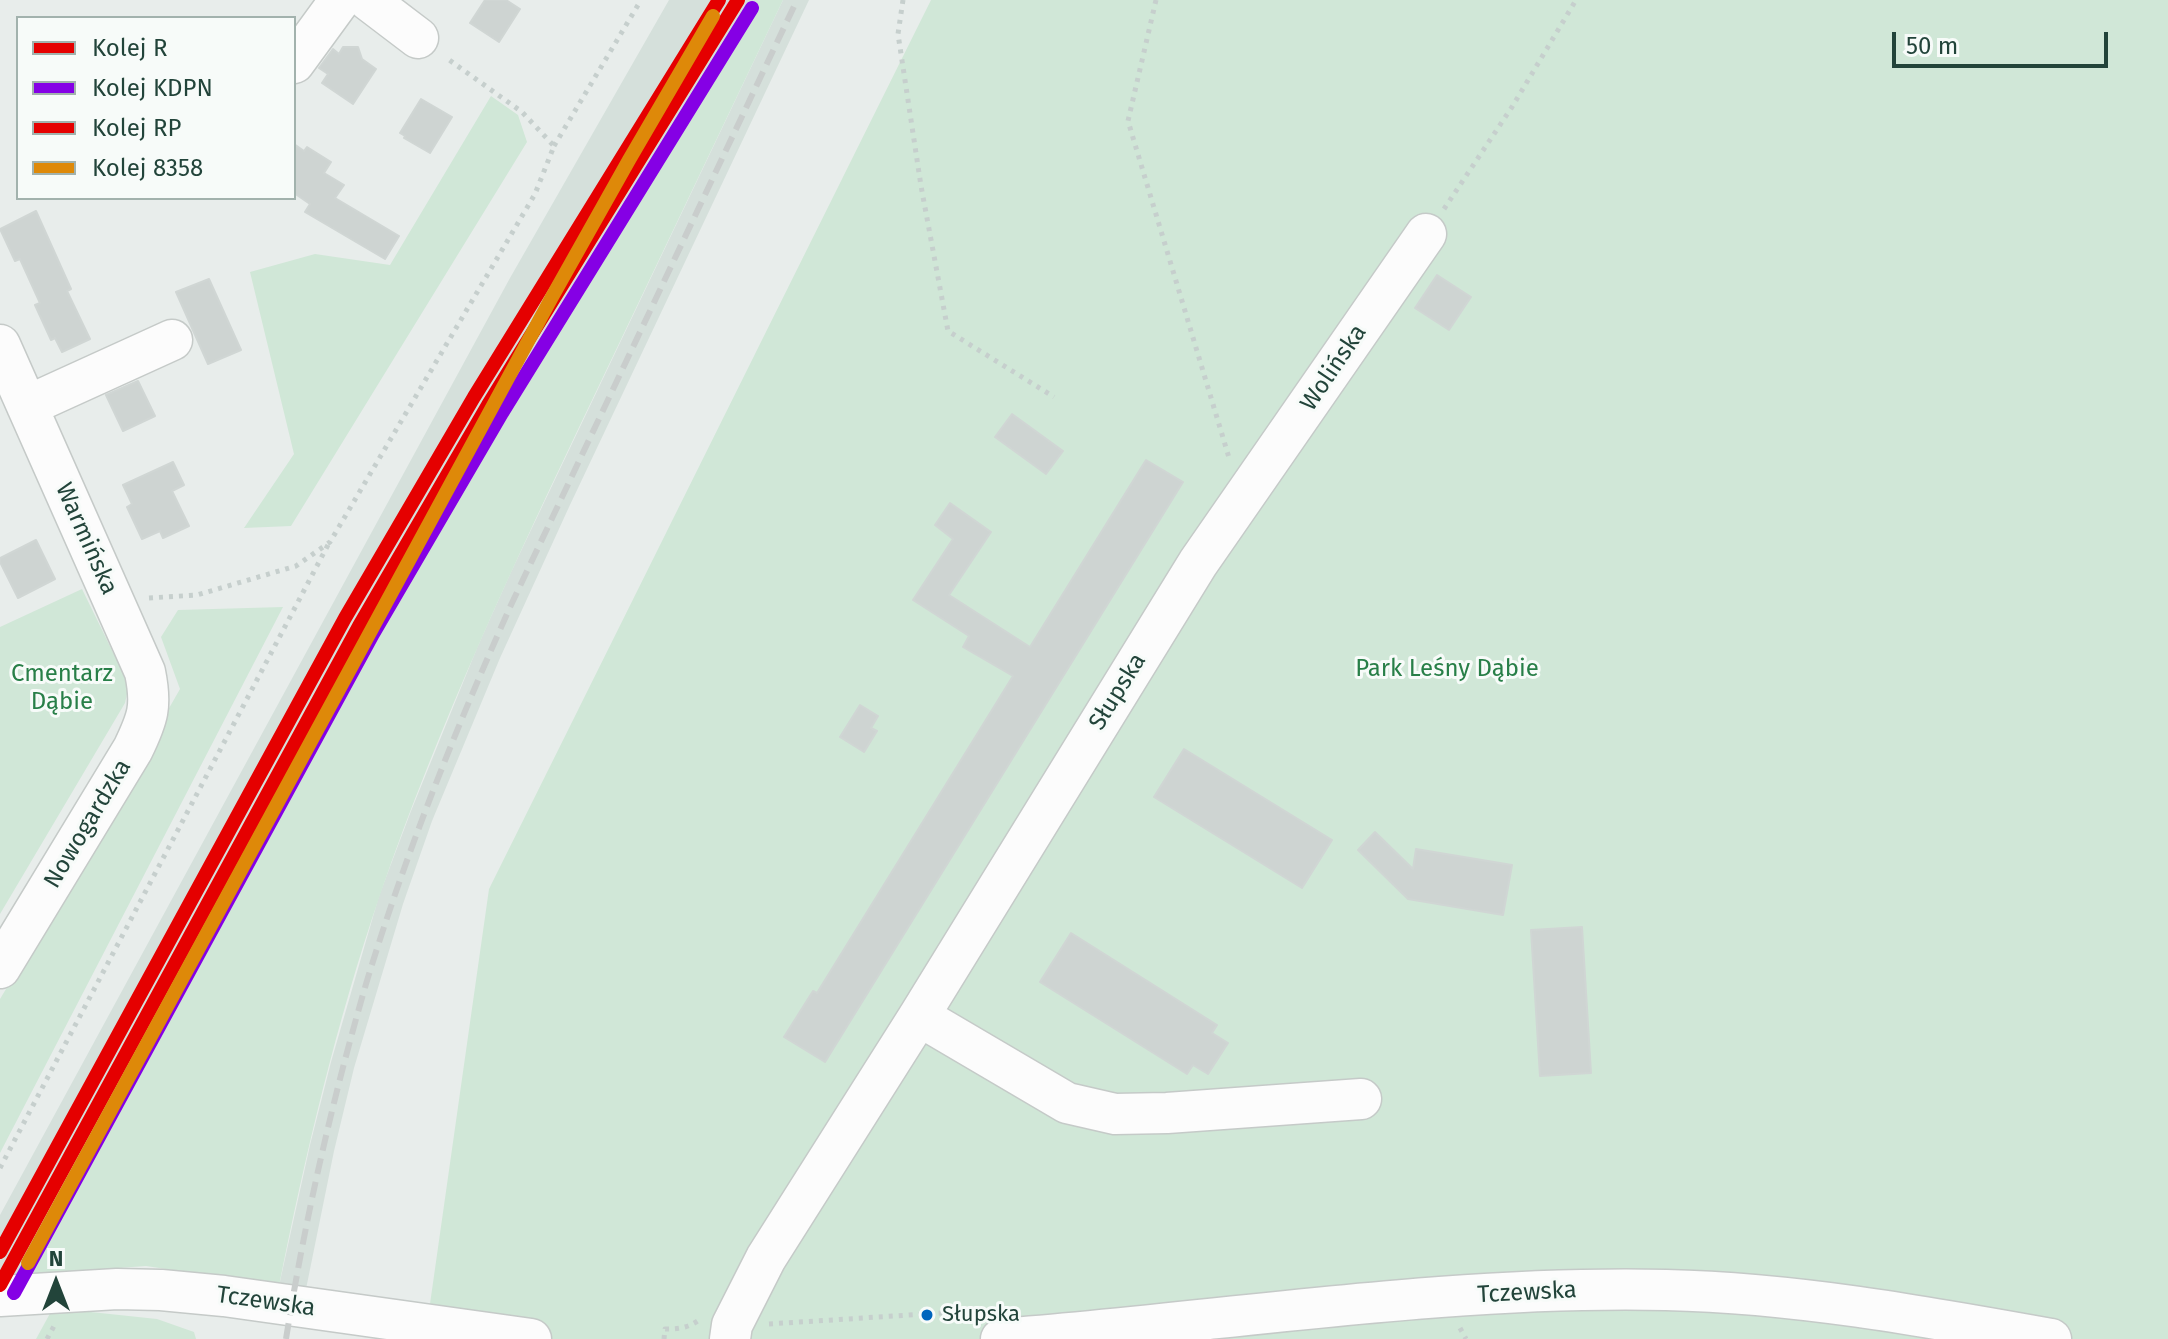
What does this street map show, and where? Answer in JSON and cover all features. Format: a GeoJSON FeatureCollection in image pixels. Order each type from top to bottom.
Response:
{"type":"FeatureCollection","features":[{"type":"Feature","properties":{"kind":"street"},"geometry":{"type":"LineString","coordinates":[[296,60],[340,0]]}},
{"type":"Feature","properties":{"kind":"street"},"geometry":{"type":"LineString","coordinates":[[368,0],[418,38]]}},
{"type":"Feature","properties":{"kind":"street","name":"Wolińska"},"geometry":{"type":"LineString","coordinates":[[1242,502],[1433,224]]}},
{"type":"Feature","properties":{"kind":"street"},"geometry":{"type":"LineString","coordinates":[[27,406],[172,340]]}},
{"type":"Feature","properties":{"kind":"street","name":"Warmińska"},"geometry":{"type":"LineString","coordinates":[[0,345],[145,672]]}},
{"type":"Feature","properties":{"kind":"street","name":"Słupska"},"geometry":{"type":"LineString","coordinates":[[730,1339],[732,1325],[766,1258],[1198,563],[1242,502]]}},
{"type":"Feature","properties":{"kind":"street","name":"Nowogardzka"},"geometry":{"type":"LineString","coordinates":[[0,968],[139,737],[150,697],[145,672]]}},
{"type":"Feature","properties":{"kind":"street"},"geometry":{"type":"LineString","coordinates":[[919,1016],[1067,1103],[1115,1114],[1361,1099]]}},
{"type":"Feature","properties":{"kind":"street","name":"Tczewska"},"geometry":{"type":"LineString","coordinates":[[0,1296],[117,1289],[161,1290],[531,1339]]}},
{"type":"Feature","properties":{"kind":"street","name":"Tczewska"},"geometry":{"type":"LineString","coordinates":[[1001,1339],[1433,1298],[1592,1290],[1759,1295],[1861,1307],[2051,1339]]}},
{"type":"Feature","properties":{"kind":"path"},"geometry":{"type":"LineString","coordinates":[[0,1168],[330,542],[535,194],[554,146],[641,0]]}},
{"type":"Feature","properties":{"kind":"path"},"geometry":{"type":"LineString","coordinates":[[903,0],[898,34],[921,186],[948,331],[1054,397]]}},
{"type":"Feature","properties":{"kind":"path"},"geometry":{"type":"LineString","coordinates":[[1156,0],[1128,121],[1242,502]]}},
{"type":"Feature","properties":{"kind":"path"},"geometry":{"type":"LineString","coordinates":[[1433,224],[1512,107],[1576,0]]}},
{"type":"Feature","properties":{"kind":"path"},"geometry":{"type":"LineString","coordinates":[[418,38],[522,112],[554,146]]}},
{"type":"Feature","properties":{"kind":"path"},"geometry":{"type":"LineString","coordinates":[[114,601],[197,595],[296,566],[330,542]]}},
{"type":"Feature","properties":{"kind":"path"},"geometry":{"type":"LineString","coordinates":[[763,1313],[769,1325],[972,1311]]}},
{"type":"Feature","properties":{"kind":"shaded area"},"geometry":{"type":"Polygon","coordinates":[[[669,0],[754,0],[466,469],[407,571],[259,835],[21,1275],[0,1276],[0,1215],[510,278],[669,0]]]}},
{"type":"Feature","properties":{"kind":"shaded area"},"geometry":{"type":"Polygon","coordinates":[[[783,0],[809,0],[569,507],[500,658],[432,821],[403,904],[354,1068],[306,1289],[279,1286],[331,1062],[379,896],[411,811],[511,572],[783,0]]]}},
{"type":"Feature","properties":{"kind":"green space"},"geometry":{"type":"Polygon","coordinates":[[[754,0],[783,0],[508,580],[427,767],[403,831],[364,942],[336,1039],[279,1286],[146,1266],[21,1275],[260,832],[408,568],[535,354],[754,0]]]}},
{"type":"Feature","properties":{"kind":"green space","name":"Park Leśny Dąbie"},"geometry":{"type":"Polygon","coordinates":[[[931,0],[2168,0],[2168,1339],[425,1339],[489,889],[931,0]]]}},
{"type":"Feature","properties":{"kind":"green space"},"geometry":{"type":"Polygon","coordinates":[[[491,96],[518,115],[527,142],[291,526],[244,528],[294,454],[250,272],[315,254],[390,265],[491,96]]]}},
{"type":"Feature","properties":{"kind":"green space","name":"Cmentarz Dąbie"},"geometry":{"type":"Polygon","coordinates":[[[82,589],[129,685],[125,703],[0,914],[0,627],[82,589]]]}},
{"type":"Feature","properties":{"kind":"green space"},"geometry":{"type":"Polygon","coordinates":[[[283,607],[0,1153],[0,999],[180,689],[161,637],[178,610],[283,607]]]}},
{"type":"Feature","properties":{"kind":"green space"},"geometry":{"type":"Polygon","coordinates":[[[53,1308],[157,1319],[194,1332],[196,1339],[36,1339],[53,1308]]]}},
{"type":"Feature","properties":{"kind":"building"},"geometry":{"type":"Polygon","coordinates":[[[485,0],[506,0],[520,9],[499,42],[470,23],[485,0]]]}},
{"type":"Feature","properties":{"kind":"building"},"geometry":{"type":"Polygon","coordinates":[[[343,47],[358,47],[362,59],[376,69],[353,104],[322,83],[328,74],[319,68],[333,49],[339,54],[343,47]]]}},
{"type":"Feature","properties":{"kind":"building"},"geometry":{"type":"Polygon","coordinates":[[[421,99],[452,117],[430,153],[400,133],[421,99]]]}},
{"type":"Feature","properties":{"kind":"building"},"geometry":{"type":"Polygon","coordinates":[[[296,145],[304,151],[307,147],[331,162],[324,173],[344,185],[335,198],[399,236],[385,259],[305,212],[310,204],[296,194],[296,145]]]}},
{"type":"Feature","properties":{"kind":"building"},"geometry":{"type":"Polygon","coordinates":[[[36,211],[71,289],[67,291],[90,339],[62,352],[55,338],[51,340],[35,305],[40,303],[20,259],[15,261],[0,229],[36,211]]]}},
{"type":"Feature","properties":{"kind":"building"},"geometry":{"type":"Polygon","coordinates":[[[1437,275],[1471,297],[1449,330],[1415,308],[1437,275]]]}},
{"type":"Feature","properties":{"kind":"building"},"geometry":{"type":"Polygon","coordinates":[[[209,279],[241,350],[208,364],[176,292],[209,279]]]}},
{"type":"Feature","properties":{"kind":"building"},"geometry":{"type":"Polygon","coordinates":[[[138,381],[155,416],[123,431],[106,395],[138,381]]]}},
{"type":"Feature","properties":{"kind":"building"},"geometry":{"type":"Polygon","coordinates":[[[1012,414],[1063,451],[1046,474],[995,437],[1012,414]]]}},
{"type":"Feature","properties":{"kind":"building"},"geometry":{"type":"Polygon","coordinates":[[[1146,460],[1183,482],[825,1062],[784,1037],[813,991],[817,993],[1013,676],[963,647],[969,636],[913,600],[953,539],[935,525],[950,503],[991,532],[949,595],[1030,647],[1146,460]]]}},
{"type":"Feature","properties":{"kind":"building"},"geometry":{"type":"Polygon","coordinates":[[[173,462],[184,485],[172,491],[189,526],[163,538],[160,531],[142,539],[127,507],[132,504],[123,485],[173,462]]]}},
{"type":"Feature","properties":{"kind":"building"},"geometry":{"type":"Polygon","coordinates":[[[36,540],[55,579],[18,598],[0,558],[36,540]]]}},
{"type":"Feature","properties":{"kind":"building"},"geometry":{"type":"Polygon","coordinates":[[[860,705],[878,716],[871,728],[877,731],[864,752],[840,737],[860,705]]]}},
{"type":"Feature","properties":{"kind":"building"},"geometry":{"type":"Polygon","coordinates":[[[1184,749],[1332,840],[1302,888],[1154,797],[1184,749]]]}},
{"type":"Feature","properties":{"kind":"building"},"geometry":{"type":"Polygon","coordinates":[[[1375,832],[1413,869],[1416,849],[1512,865],[1503,915],[1408,899],[1358,850],[1375,832]]]}},
{"type":"Feature","properties":{"kind":"building"},"geometry":{"type":"Polygon","coordinates":[[[1582,927],[1591,1073],[1540,1076],[1531,930],[1582,927]]]}},
{"type":"Feature","properties":{"kind":"building"},"geometry":{"type":"Polygon","coordinates":[[[1071,933],[1217,1025],[1212,1033],[1228,1043],[1208,1074],[1193,1065],[1187,1074],[1040,982],[1071,933]]]}},
{"type":"Feature","properties":{"kind":"railway"},"geometry":{"type":"LineString","coordinates":[[286,1339],[311,1205],[354,1028],[381,936],[432,792],[511,605],[797,0]]}},
{"type":"Feature","properties":{"kind":"rail line","name":"RP"},"geometry":{"type":"LineString","coordinates":[[0,1252],[345,618],[474,397],[719,0]]}},
{"type":"Feature","properties":{"kind":"rail line","name":"R"},"geometry":{"type":"LineString","coordinates":[[0,1285],[359,626],[488,405],[738,0]]}},
{"type":"Feature","properties":{"kind":"rail line","name":"KDPN"},"geometry":{"type":"LineString","coordinates":[[14,1293],[373,634],[502,413],[752,8]]}},
{"type":"Feature","properties":{"kind":"rail line","name":"8358"},"geometry":{"type":"LineString","coordinates":[[28,1263],[552,297],[713,16]]}},
{"type":"Feature","properties":{"kind":"place","name":"Słupska"},"geometry":{"type":"Point","coordinates":[927,1315]}}]}
